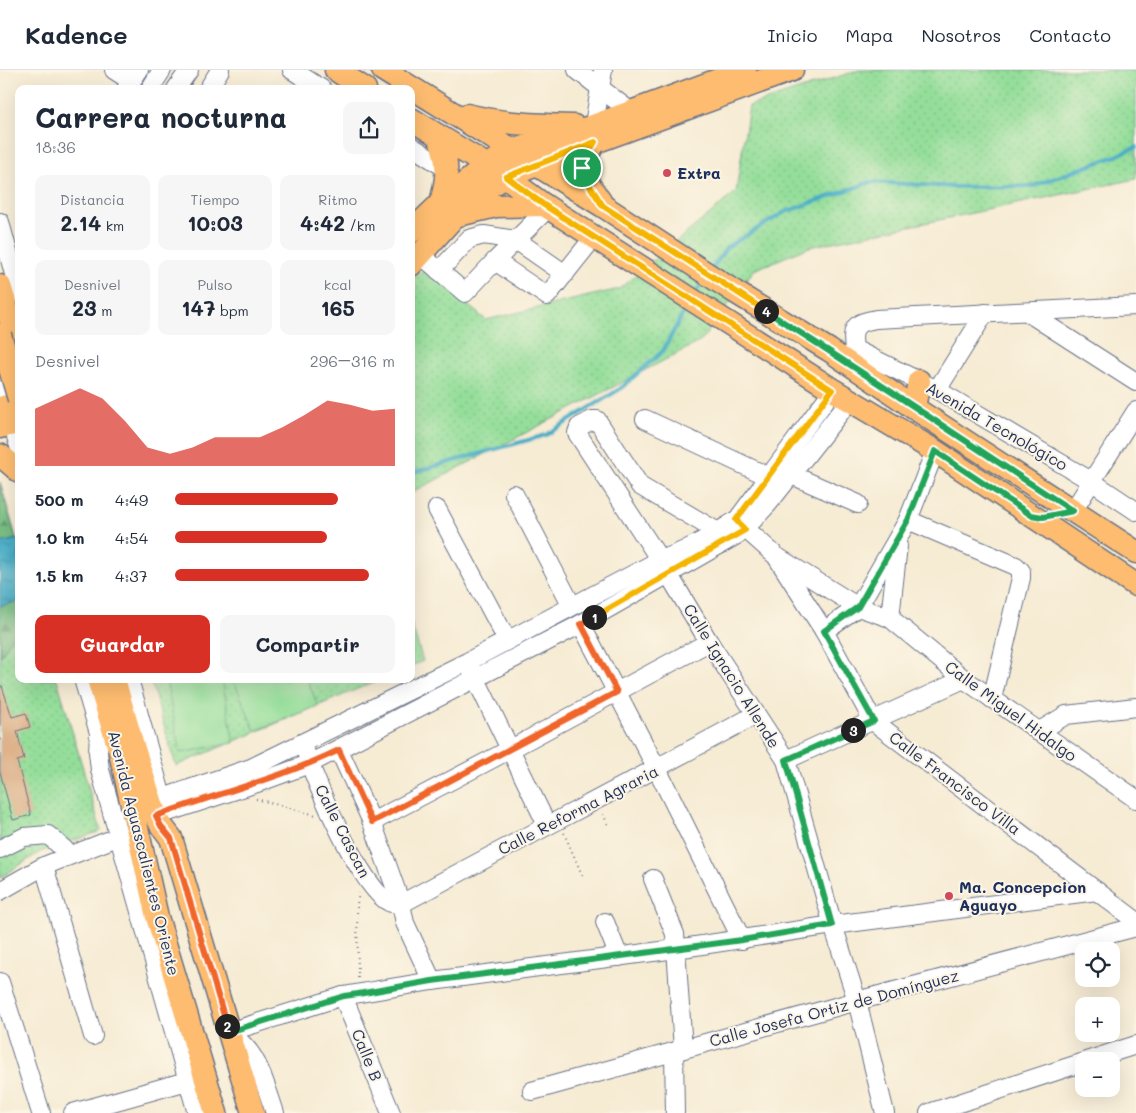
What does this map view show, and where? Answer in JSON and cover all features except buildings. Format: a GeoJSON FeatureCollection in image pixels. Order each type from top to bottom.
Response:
{"type":"FeatureCollection","features":[{"type":"Feature","properties":{"kind":"main road"},"geometry":{"type":"LineString","coordinates":[[336,70],[359,85]]}},
{"type":"Feature","properties":{"kind":"main road","name":"Avenida Tecnológico"},"geometry":{"type":"LineString","coordinates":[[383,70],[407,85]]}},
{"type":"Feature","properties":{"kind":"main road"},"geometry":{"type":"LineString","coordinates":[[497,171],[536,164],[593,131],[631,112],[745,70]]}},
{"type":"Feature","properties":{"kind":"main road"},"geometry":{"type":"LineString","coordinates":[[415,230],[448,210],[497,171],[514,150],[593,131],[792,70]]}},
{"type":"Feature","properties":{"kind":"main road","name":"Avenida Tecnológico"},"geometry":{"type":"LineString","coordinates":[[415,90],[514,150],[829,350],[914,408],[1136,552]]}},
{"type":"Feature","properties":{"kind":"main road"},"geometry":{"type":"LineString","coordinates":[[444,108],[487,120],[593,131]]}},
{"type":"Feature","properties":{"kind":"main road"},"geometry":{"type":"LineString","coordinates":[[415,122],[497,171],[546,206],[841,395],[935,451],[1136,585]]}},
{"type":"Feature","properties":{"kind":"main road"},"geometry":{"type":"LineString","coordinates":[[593,131],[582,168],[584,177],[603,206]]}},
{"type":"Feature","properties":{"kind":"main road"},"geometry":{"type":"LineString","coordinates":[[416,260],[448,210],[447,169],[445,153],[439,137]]}},
{"type":"Feature","properties":{"kind":"main road"},"geometry":{"type":"LineString","coordinates":[[448,210],[496,206],[546,206]]}},
{"type":"Feature","properties":{"kind":"main road"},"geometry":{"type":"LineString","coordinates":[[0,286],[15,335]]}},
{"type":"Feature","properties":{"kind":"main road"},"geometry":{"type":"LineString","coordinates":[[0,335],[10,409]]}},
{"type":"Feature","properties":{"kind":"main road"},"geometry":{"type":"LineString","coordinates":[[829,350],[854,349]]}},
{"type":"Feature","properties":{"kind":"main road"},"geometry":{"type":"LineString","coordinates":[[914,408],[928,386]]}},
{"type":"Feature","properties":{"kind":"main road"},"geometry":{"type":"LineString","coordinates":[[0,455],[15,468]]}},
{"type":"Feature","properties":{"kind":"main road"},"geometry":{"type":"LineString","coordinates":[[1031,515],[1043,517],[1073,511]]}},
{"type":"Feature","properties":{"kind":"main road","name":"Avenida Aguascalientes Oriente"},"geometry":{"type":"LineString","coordinates":[[100,683],[127,751],[159,807],[161,826],[171,838],[253,1113]]}},
{"type":"Feature","properties":{"kind":"main road","name":"Avenida Aguascalientes Oriente"},"geometry":{"type":"LineString","coordinates":[[115,683],[157,917],[216,1113]]}},
{"type":"Feature","properties":{"kind":"main road"},"geometry":{"type":"LineString","coordinates":[[99,733],[139,871],[157,917]]}},
{"type":"Feature","properties":{"kind":"street"},"geometry":{"type":"LineString","coordinates":[[114,70],[132,80]]}},
{"type":"Feature","properties":{"kind":"street"},"geometry":{"type":"LineString","coordinates":[[153,85],[162,70]]}},
{"type":"Feature","properties":{"kind":"street"},"geometry":{"type":"LineString","coordinates":[[179,85],[189,70]]}},
{"type":"Feature","properties":{"kind":"street"},"geometry":{"type":"LineString","coordinates":[[211,85],[220,70]]}},
{"type":"Feature","properties":{"kind":"street"},"geometry":{"type":"LineString","coordinates":[[292,70],[316,85]]}},
{"type":"Feature","properties":{"kind":"street"},"geometry":{"type":"LineString","coordinates":[[577,70],[631,112]]}},
{"type":"Feature","properties":{"kind":"street"},"geometry":{"type":"LineString","coordinates":[[593,131],[603,70]]}},
{"type":"Feature","properties":{"kind":"street"},"geometry":{"type":"LineString","coordinates":[[415,149],[447,169]]}},
{"type":"Feature","properties":{"kind":"street"},"geometry":{"type":"LineString","coordinates":[[416,260],[439,271],[465,293],[546,206]]}},
{"type":"Feature","properties":{"kind":"street"},"geometry":{"type":"LineString","coordinates":[[0,222],[15,278]]}},
{"type":"Feature","properties":{"kind":"street"},"geometry":{"type":"LineString","coordinates":[[439,271],[469,239],[484,235],[516,240],[565,274]]}},
{"type":"Feature","properties":{"kind":"street"},"geometry":{"type":"LineString","coordinates":[[495,261],[547,296],[594,237]]}},
{"type":"Feature","properties":{"kind":"street"},"geometry":{"type":"LineString","coordinates":[[854,349],[854,328],[861,322],[876,319],[1136,306]]}},
{"type":"Feature","properties":{"kind":"street"},"geometry":{"type":"LineString","coordinates":[[1027,312],[1136,382]]}},
{"type":"Feature","properties":{"kind":"street"},"geometry":{"type":"LineString","coordinates":[[928,386],[985,313]]}},
{"type":"Feature","properties":{"kind":"street","name":"Avenida Tecnológico"},"geometry":{"type":"LineString","coordinates":[[854,349],[928,386],[1091,481],[1136,511]]}},
{"type":"Feature","properties":{"kind":"street"},"geometry":{"type":"LineString","coordinates":[[0,361],[6,366],[15,369]]}},
{"type":"Feature","properties":{"kind":"street"},"geometry":{"type":"LineString","coordinates":[[159,807],[251,768],[467,662],[572,606],[664,567],[741,525],[782,479],[841,395]]}},
{"type":"Feature","properties":{"kind":"street"},"geometry":{"type":"LineString","coordinates":[[10,409],[15,430]]}},
{"type":"Feature","properties":{"kind":"street"},"geometry":{"type":"LineString","coordinates":[[1073,511],[1136,411]]}},
{"type":"Feature","properties":{"kind":"street"},"geometry":{"type":"LineString","coordinates":[[645,419],[782,479],[858,504]]}},
{"type":"Feature","properties":{"kind":"street","name":"Calle Ignacio Allende"},"geometry":{"type":"LineString","coordinates":[[718,532],[640,486],[597,420],[592,420],[577,430],[577,433],[664,567],[709,642],[786,760],[832,925],[857,1001],[885,1113]]}},
{"type":"Feature","properties":{"kind":"street"},"geometry":{"type":"LineString","coordinates":[[824,631],[858,607],[899,539],[935,451]]}},
{"type":"Feature","properties":{"kind":"street"},"geometry":{"type":"LineString","coordinates":[[514,494],[572,606]]}},
{"type":"Feature","properties":{"kind":"street"},"geometry":{"type":"LineString","coordinates":[[437,509],[508,640]]}},
{"type":"Feature","properties":{"kind":"street"},"geometry":{"type":"LineString","coordinates":[[908,520],[1016,566],[1021,571],[1021,578],[992,699]]}},
{"type":"Feature","properties":{"kind":"street"},"geometry":{"type":"LineString","coordinates":[[159,807],[229,792],[310,764],[339,750],[581,624],[664,567],[678,554],[718,532],[741,525]]}},
{"type":"Feature","properties":{"kind":"street","name":"Calle Francisco Villa"},"geometry":{"type":"LineString","coordinates":[[741,525],[776,556],[824,631],[874,721],[1136,921]]}},
{"type":"Feature","properties":{"kind":"street"},"geometry":{"type":"LineString","coordinates":[[890,618],[899,539]]}},
{"type":"Feature","properties":{"kind":"street","name":"Calle Miguel Hidalgo"},"geometry":{"type":"LineString","coordinates":[[776,556],[858,607],[890,618],[964,680],[1136,799]]}},
{"type":"Feature","properties":{"kind":"street"},"geometry":{"type":"LineString","coordinates":[[581,624],[657,769],[742,940]]}},
{"type":"Feature","properties":{"kind":"street"},"geometry":{"type":"LineString","coordinates":[[372,822],[709,642]]}},
{"type":"Feature","properties":{"kind":"street"},"geometry":{"type":"LineString","coordinates":[[467,662],[509,750],[553,822]]}},
{"type":"Feature","properties":{"kind":"street"},"geometry":{"type":"LineString","coordinates":[[786,760],[964,680]]}},
{"type":"Feature","properties":{"kind":"street","name":"Avenida Aguascalientes Oriente"},"geometry":{"type":"LineString","coordinates":[[85,683],[99,733],[98,761],[196,1113]]}},
{"type":"Feature","properties":{"kind":"street","name":"Avenida Aguascalientes Oriente"},"geometry":{"type":"LineString","coordinates":[[130,683],[159,807]]}},
{"type":"Feature","properties":{"kind":"street"},"geometry":{"type":"LineString","coordinates":[[1038,732],[1066,715],[1136,707]]}},
{"type":"Feature","properties":{"kind":"street","name":"Calle Reforma Agraria"},"geometry":{"type":"LineString","coordinates":[[401,904],[756,715]]}},
{"type":"Feature","properties":{"kind":"street","name":"Calle Cascan"},"geometry":{"type":"LineString","coordinates":[[303,742],[310,764],[334,819],[362,873],[376,891],[390,902],[401,904]]}},
{"type":"Feature","properties":{"kind":"street"},"geometry":{"type":"LineString","coordinates":[[339,750],[372,822],[401,904],[405,923],[432,981]]}},
{"type":"Feature","properties":{"kind":"street"},"geometry":{"type":"LineString","coordinates":[[0,849],[24,837],[48,835],[70,855]]}},
{"type":"Feature","properties":{"kind":"street"},"geometry":{"type":"LineString","coordinates":[[0,892],[44,866],[120,836]]}},
{"type":"Feature","properties":{"kind":"street"},"geometry":{"type":"LineString","coordinates":[[44,866],[94,1036]]}},
{"type":"Feature","properties":{"kind":"street"},"geometry":{"type":"LineString","coordinates":[[653,880],[675,934],[678,1051],[675,1113]]}},
{"type":"Feature","properties":{"kind":"street"},"geometry":{"type":"LineString","coordinates":[[229,1033],[351,995],[432,981],[742,940],[832,925],[1097,891]]}},
{"type":"Feature","properties":{"kind":"street"},"geometry":{"type":"LineString","coordinates":[[605,922],[619,957]]}},
{"type":"Feature","properties":{"kind":"street","name":"Calle Josefa Ortiz de Domínguez"},"geometry":{"type":"LineString","coordinates":[[532,1091],[857,1001],[1136,927]]}},
{"type":"Feature","properties":{"kind":"street"},"geometry":{"type":"LineString","coordinates":[[0,982],[41,1113]]}},
{"type":"Feature","properties":{"kind":"street","name":"Calle B"},"geometry":{"type":"LineString","coordinates":[[351,995],[391,1113]]}},
{"type":"Feature","properties":{"kind":"street","name":"Avenida Aguascalientes Oriente"},"geometry":{"type":"LineString","coordinates":[[229,1033],[236,1038],[258,1066],[275,1113]]}},
{"type":"Feature","properties":{"kind":"street"},"geometry":{"type":"LineString","coordinates":[[1115,1052],[1136,1045]]}},
{"type":"Feature","properties":{"kind":"street"},"geometry":{"type":"LineString","coordinates":[[929,1113],[1075,1065]]}},
{"type":"Feature","properties":{"kind":"street"},"geometry":{"type":"LineString","coordinates":[[73,1113],[113,1108],[187,1081]]}},
{"type":"Feature","properties":{"kind":"path"},"geometry":{"type":"LineString","coordinates":[[229,792],[334,819]]}},
{"type":"Feature","properties":{"kind":"path"},"geometry":{"type":"LineString","coordinates":[[553,822],[583,877]]}},
{"type":"Feature","properties":{"kind":"path"},"geometry":{"type":"LineString","coordinates":[[351,995],[357,904],[362,873]]}},
{"type":"Feature","properties":{"kind":"green space"},"geometry":{"type":"Polygon","coordinates":[[[859,70],[1136,70],[1136,179],[809,247],[754,270],[701,341],[415,491],[415,275],[425,270],[486,320],[619,289],[736,192],[749,106],[859,70]]]}},
{"type":"Feature","properties":{"kind":"green space"},"geometry":{"type":"Polygon","coordinates":[[[0,482],[15,533],[15,683],[58,683],[101,831],[40,852],[0,878],[0,482]]]}},
{"type":"Feature","properties":{"kind":"green space"},"geometry":{"type":"Polygon","coordinates":[[[0,482],[15,539],[0,543],[0,482]]]}},
{"type":"Feature","properties":{"kind":"green space"},"geometry":{"type":"Polygon","coordinates":[[[15,602],[15,633],[0,657],[0,606],[15,602]]]}},
{"type":"Feature","properties":{"kind":"green space"},"geometry":{"type":"Polygon","coordinates":[[[415,636],[423,661],[415,664],[415,636]]]}},
{"type":"Feature","properties":{"kind":"green space"},"geometry":{"type":"Polygon","coordinates":[[[151,683],[372,683],[176,766],[151,683]]]}},
{"type":"Feature","properties":{"kind":"green space"},"geometry":{"type":"Polygon","coordinates":[[[167,683],[223,683],[234,743],[180,753],[167,683]]]}},
{"type":"Feature","properties":{"kind":"green space"},"geometry":{"type":"Polygon","coordinates":[[[235,683],[309,683],[318,706],[255,731],[235,683]]]}},
{"type":"Feature","properties":{"kind":"water"},"geometry":{"type":"Polygon","coordinates":[[[15,540],[15,602],[0,606],[0,543],[15,540]]]}},
{"type":"Feature","properties":{"kind":"waterway"},"geometry":{"type":"LineString","coordinates":[[712,269],[727,247],[785,212],[871,182],[955,187],[1033,186],[1136,147]]}},
{"type":"Feature","properties":{"kind":"waterway"},"geometry":{"type":"LineString","coordinates":[[695,294],[703,281]]}},
{"type":"Feature","properties":{"kind":"waterway"},"geometry":{"type":"LineString","coordinates":[[415,472],[546,435],[620,389],[663,351],[687,306]]}},
{"type":"Feature","properties":{"kind":"place","name":"Extra"},"geometry":{"type":"Point","coordinates":[667,173]}},
{"type":"Feature","properties":{"kind":"place","name":"Ma. Concepcion Aguayo"},"geometry":{"type":"Point","coordinates":[949,896]}},
{"type":"Feature","properties":{"kind":"route"},"geometry":{"type":"LineString","coordinates":[[595,142],[584,160],[582,168],[584,177],[603,206],[735,292],[829,350],[914,408],[1073,511],[1043,517],[1031,515],[935,451],[899,539],[858,607],[824,631],[874,721],[786,760],[832,925],[742,940],[432,981],[344,996],[229,1032],[171,838],[161,826],[156,816],[310,764],[339,750],[372,822],[617,692],[581,624],[745,530],[736,520],[832,390],[544,205],[506,177],[595,142]]}}]}
